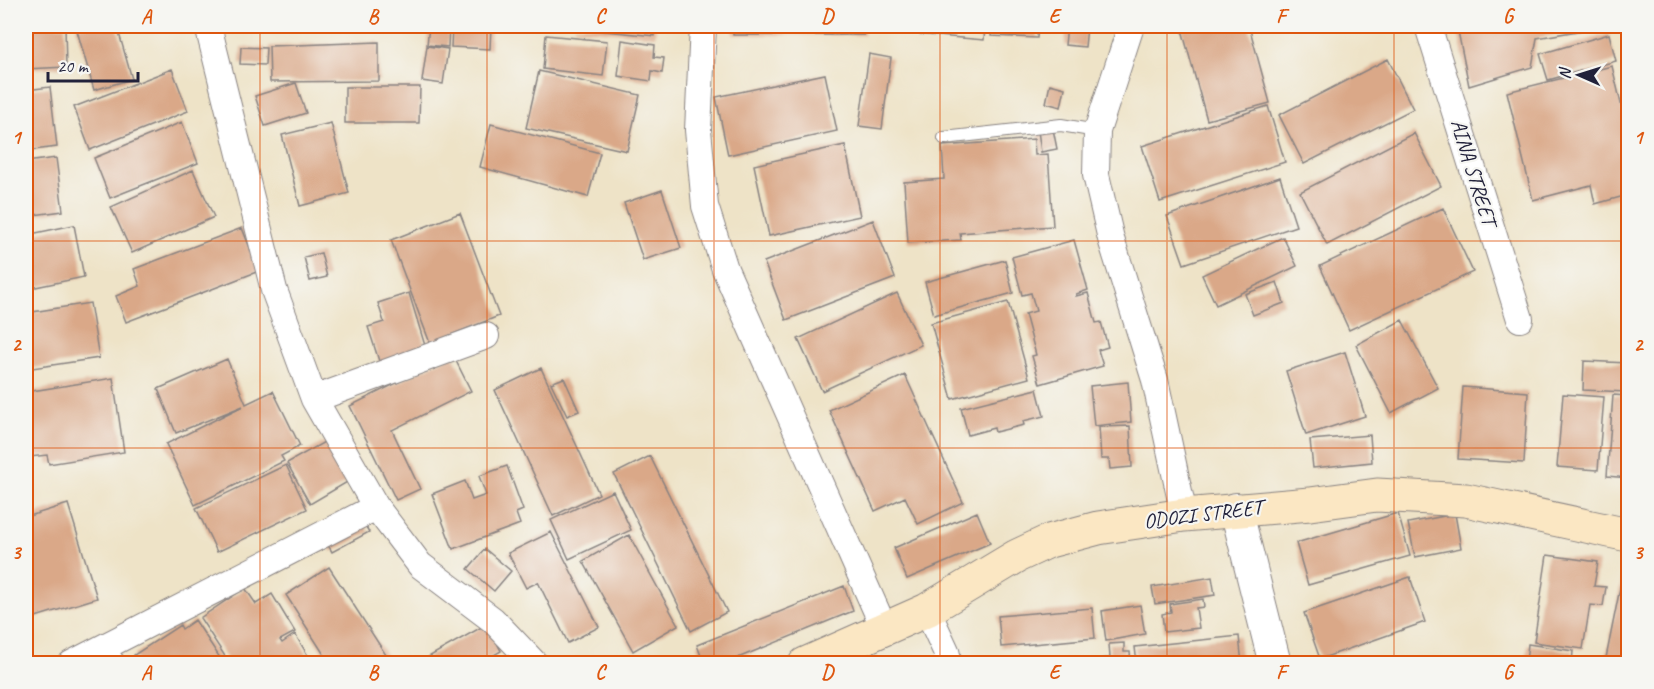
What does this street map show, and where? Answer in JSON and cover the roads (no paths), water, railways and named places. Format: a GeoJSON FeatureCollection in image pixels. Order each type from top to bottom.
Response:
{"type":"FeatureCollection","features":[{"type":"Feature","properties":{"kind":"main road","name":"ODOZI STREET"},"geometry":{"type":"LineString","coordinates":[[805,663],[927,610],[1017,556],[1049,541],[1098,528],[1184,514],[1310,504],[1377,495],[1466,500],[1629,535]]}},
{"type":"Feature","properties":{"kind":"street"},"geometry":{"type":"LineString","coordinates":[[208,26],[274,290],[314,399],[375,507],[420,565],[493,620],[535,663]]}},
{"type":"Feature","properties":{"kind":"street"},"geometry":{"type":"LineString","coordinates":[[704,26],[698,130],[705,206],[725,269],[884,628]]}},
{"type":"Feature","properties":{"kind":"street"},"geometry":{"type":"LineString","coordinates":[[1131,26],[1097,131],[1096,175],[1111,239],[1155,380],[1184,514]]}},
{"type":"Feature","properties":{"kind":"street","name":"AINA STREET"},"geometry":{"type":"LineString","coordinates":[[1428,26],[1520,319]]}},
{"type":"Feature","properties":{"kind":"street"},"geometry":{"type":"LineString","coordinates":[[314,399],[486,336]]}},
{"type":"Feature","properties":{"kind":"street"},"geometry":{"type":"LineString","coordinates":[[71,663],[113,654],[375,507]]}},
{"type":"Feature","properties":{"kind":"street"},"geometry":{"type":"LineString","coordinates":[[1236,509],[1275,663]]}},
{"type":"Feature","properties":{"kind":"street"},"geometry":{"type":"LineString","coordinates":[[927,610],[946,651],[949,663]]}},
{"type":"Feature","properties":{"kind":"lane"},"geometry":{"type":"LineString","coordinates":[[944,138],[1061,125],[1097,131]]}}]}
